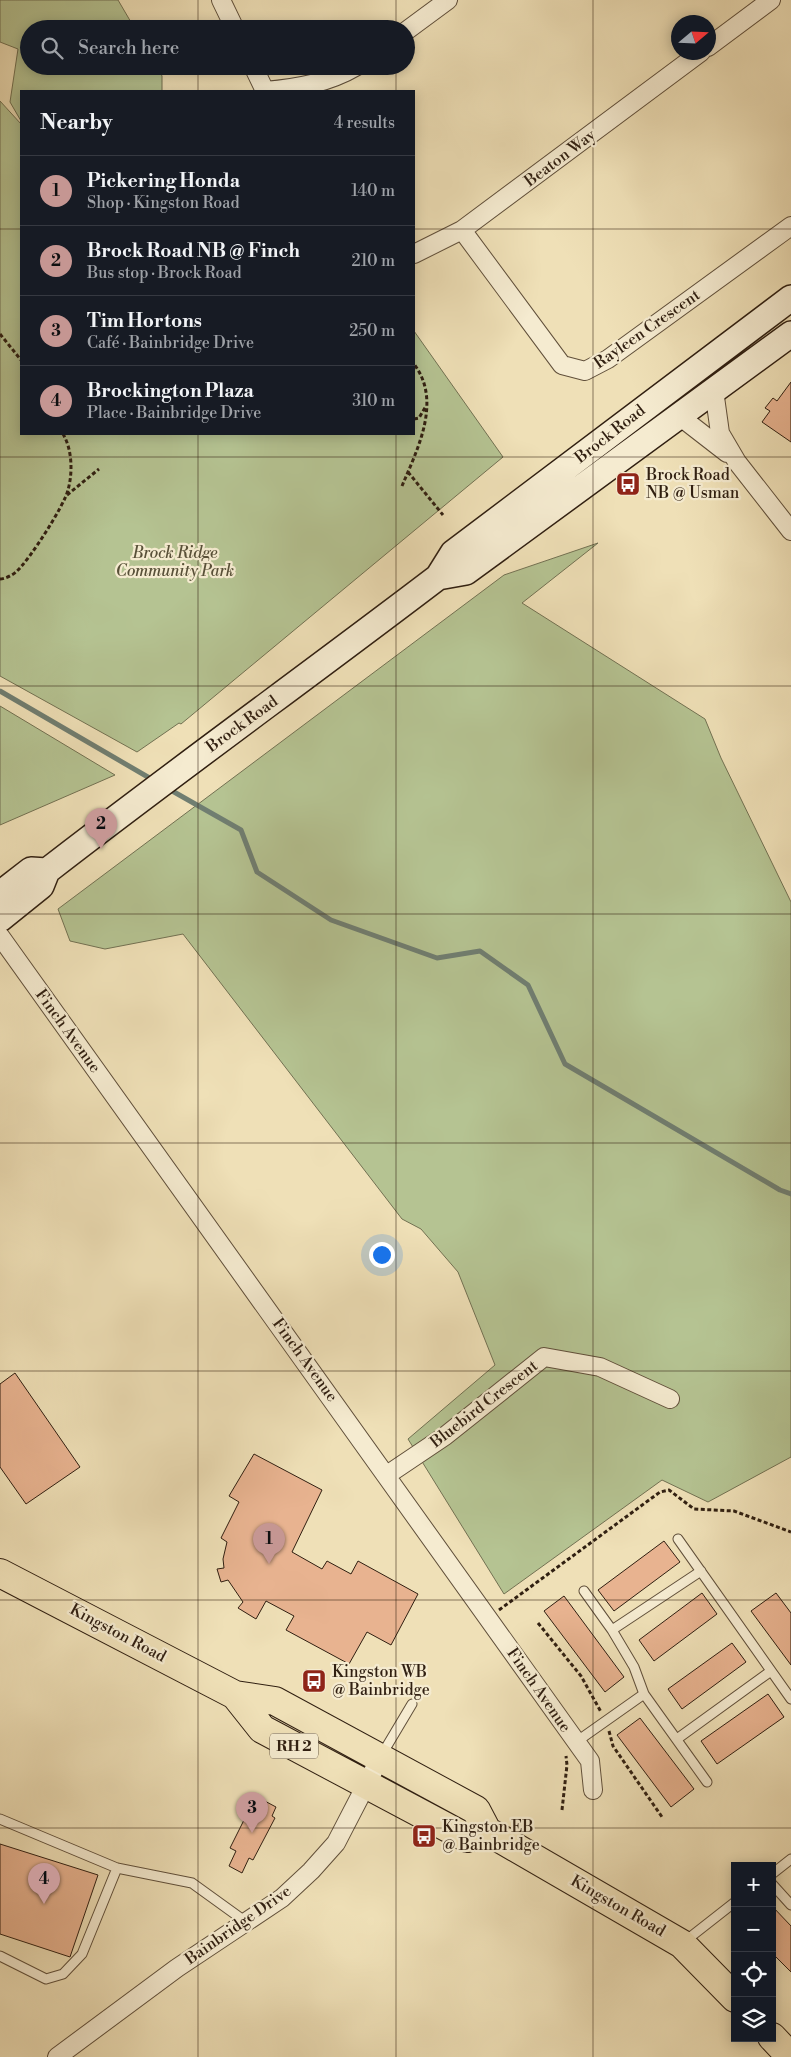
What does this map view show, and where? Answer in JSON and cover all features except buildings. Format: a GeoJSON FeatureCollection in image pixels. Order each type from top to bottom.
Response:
{"type":"FeatureCollection","features":[{"type":"Feature","properties":{"kind":"main road","name":"Brock Road"},"geometry":{"type":"LineString","coordinates":[[0,919],[40,886],[47,871],[210,746],[264,709],[438,577],[453,553],[791,298]]}},
{"type":"Feature","properties":{"kind":"main road","name":"Brock Road"},"geometry":{"type":"LineString","coordinates":[[438,577],[466,572],[791,334]]}},
{"type":"Feature","properties":{"kind":"main road"},"geometry":{"type":"LineString","coordinates":[[678,415],[688,374]]}},
{"type":"Feature","properties":{"kind":"main road","name":"Brock Road"},"geometry":{"type":"LineString","coordinates":[[0,894],[31,870],[47,871]]}},
{"type":"Feature","properties":{"kind":"main road","name":"Kingston Road"},"geometry":{"type":"LineString","coordinates":[[0,1573],[235,1695],[275,1701],[476,1810],[487,1831],[682,1944],[734,1997]]}},
{"type":"Feature","properties":{"kind":"main road","name":"Kingston Road"},"geometry":{"type":"LineString","coordinates":[[235,1695],[262,1730],[467,1838],[487,1831]]}},
{"type":"Feature","properties":{"kind":"main road"},"geometry":{"type":"LineString","coordinates":[[776,2041],[791,2057]]}},
{"type":"Feature","properties":{"kind":"street"},"geometry":{"type":"LineString","coordinates":[[221,0],[231,20]]}},
{"type":"Feature","properties":{"kind":"street"},"geometry":{"type":"LineString","coordinates":[[415,24],[448,0]]}},
{"type":"Feature","properties":{"kind":"street"},"geometry":{"type":"LineString","coordinates":[[716,41],[771,0]]}},
{"type":"Feature","properties":{"kind":"street","name":"Beaton Way"},"geometry":{"type":"LineString","coordinates":[[415,254],[462,230],[690,60]]}},
{"type":"Feature","properties":{"kind":"street"},"geometry":{"type":"LineString","coordinates":[[257,75],[265,90]]}},
{"type":"Feature","properties":{"kind":"street"},"geometry":{"type":"LineString","coordinates":[[278,90],[290,89],[337,78],[342,75]]}},
{"type":"Feature","properties":{"kind":"street","name":"Rayleen Crescent"},"geometry":{"type":"LineString","coordinates":[[462,230],[562,365],[585,370],[608,359],[791,226]]}},
{"type":"Feature","properties":{"kind":"street"},"geometry":{"type":"LineString","coordinates":[[714,390],[718,427],[737,462],[789,526]]}},
{"type":"Feature","properties":{"kind":"street"},"geometry":{"type":"LineString","coordinates":[[678,415],[737,462]]}},
{"type":"Feature","properties":{"kind":"street","name":"Finch Avenue"},"geometry":{"type":"LineString","coordinates":[[0,936],[590,1761],[593,1790]]}},
{"type":"Feature","properties":{"kind":"street","name":"Bluebird Crescent"},"geometry":{"type":"LineString","coordinates":[[387,1475],[445,1436],[544,1357],[600,1367],[670,1400]]}},
{"type":"Feature","properties":{"kind":"street","name":"Bainbridge Drive"},"geometry":{"type":"LineString","coordinates":[[57,2057],[177,1968],[282,1898],[336,1843],[380,1758]]}},
{"type":"Feature","properties":{"kind":"lane"},"geometry":{"type":"LineString","coordinates":[[678,1539],[791,1699]]}},
{"type":"Feature","properties":{"kind":"lane"},"geometry":{"type":"LineString","coordinates":[[612,1630],[701,1571]]}},
{"type":"Feature","properties":{"kind":"lane"},"geometry":{"type":"LineString","coordinates":[[584,1591],[612,1630],[634,1667],[644,1694],[707,1782]]}},
{"type":"Feature","properties":{"kind":"lane"},"geometry":{"type":"LineString","coordinates":[[677,1739],[771,1671]]}},
{"type":"Feature","properties":{"kind":"lane"},"geometry":{"type":"LineString","coordinates":[[576,1742],[644,1694]]}},
{"type":"Feature","properties":{"kind":"lane"},"geometry":{"type":"LineString","coordinates":[[380,1758],[412,1704]]}},
{"type":"Feature","properties":{"kind":"lane"},"geometry":{"type":"LineString","coordinates":[[0,1819],[117,1868],[192,1883],[246,1922]]}},
{"type":"Feature","properties":{"kind":"lane"},"geometry":{"type":"LineString","coordinates":[[776,1871],[791,1859]]}},
{"type":"Feature","properties":{"kind":"lane"},"geometry":{"type":"LineString","coordinates":[[0,1956],[46,1979],[63,1974],[82,1954],[117,1868]]}},
{"type":"Feature","properties":{"kind":"lane"},"geometry":{"type":"LineString","coordinates":[[776,1888],[791,1905]]}},
{"type":"Feature","properties":{"kind":"lane"},"geometry":{"type":"LineString","coordinates":[[682,1944],[731,1905]]}},
{"type":"Feature","properties":{"kind":"path"},"geometry":{"type":"LineString","coordinates":[[0,334],[20,359]]}},
{"type":"Feature","properties":{"kind":"path"},"geometry":{"type":"LineString","coordinates":[[402,486],[418,450],[428,403],[426,387],[415,366]]}},
{"type":"Feature","properties":{"kind":"path"},"geometry":{"type":"LineString","coordinates":[[415,420],[420,418],[428,403]]}},
{"type":"Feature","properties":{"kind":"path"},"geometry":{"type":"LineString","coordinates":[[0,579],[16,572],[40,541],[68,491],[71,465],[67,441],[63,435]]}},
{"type":"Feature","properties":{"kind":"path"},"geometry":{"type":"LineString","coordinates":[[65,497],[99,469]]}},
{"type":"Feature","properties":{"kind":"path"},"geometry":{"type":"LineString","coordinates":[[408,472],[443,515]]}},
{"type":"Feature","properties":{"kind":"path"},"geometry":{"type":"LineString","coordinates":[[488,1617],[660,1492],[669,1490],[694,1509],[734,1511],[791,1532]]}},
{"type":"Feature","properties":{"kind":"green space"},"geometry":{"type":"Polygon","coordinates":[[[0,0],[118,0],[130,20],[20,20],[20,75],[162,75],[162,90],[20,90],[20,119],[10,102],[18,49],[0,42],[0,0]]]}},
{"type":"Feature","properties":{"kind":"green space","name":"Brock Ridge Community Park"},"geometry":{"type":"Polygon","coordinates":[[[0,101],[20,123],[20,435],[415,435],[415,332],[503,457],[181,724],[179,723],[137,752],[0,676],[0,101]]]}},
{"type":"Feature","properties":{"kind":"green space"},"geometry":{"type":"Polygon","coordinates":[[[598,543],[522,603],[705,719],[721,758],[791,902],[791,1457],[708,1502],[662,1480],[504,1594],[408,1439],[495,1365],[458,1272],[421,1229],[402,1219],[183,934],[105,949],[70,941],[58,909],[504,575],[598,543]]]}},
{"type":"Feature","properties":{"kind":"green space"},"geometry":{"type":"Polygon","coordinates":[[[0,706],[115,775],[0,825],[0,706]]]}},
{"type":"Feature","properties":{"kind":"waterway"},"geometry":{"type":"LineString","coordinates":[[0,691],[153,780]]}},
{"type":"Feature","properties":{"kind":"waterway"},"geometry":{"type":"LineString","coordinates":[[167,788],[241,830],[257,872],[331,920],[437,958],[480,951],[528,985],[565,1064],[780,1190],[791,1194]]}},
{"type":"Feature","properties":{"kind":"place","name":"Brock Road NB @ Usman"},"geometry":{"type":"Point","coordinates":[628,484]}},
{"type":"Feature","properties":{"kind":"place","name":"Brock Road NB @ Finch"},"geometry":{"type":"Point","coordinates":[101,849]}},
{"type":"Feature","properties":{"kind":"place","name":"Pickering Honda"},"geometry":{"type":"Point","coordinates":[269,1564]}},
{"type":"Feature","properties":{"kind":"place","name":"Kingston WB @ Bainbridge"},"geometry":{"type":"Point","coordinates":[314,1681]}},
{"type":"Feature","properties":{"kind":"place","name":"Tim Hortons"},"geometry":{"type":"Point","coordinates":[252,1833]}},
{"type":"Feature","properties":{"kind":"place","name":"Kingston EB @ Bainbridge"},"geometry":{"type":"Point","coordinates":[424,1836]}},
{"type":"Feature","properties":{"kind":"place","name":"Brockington Plaza"},"geometry":{"type":"Point","coordinates":[44,1904]}}]}
